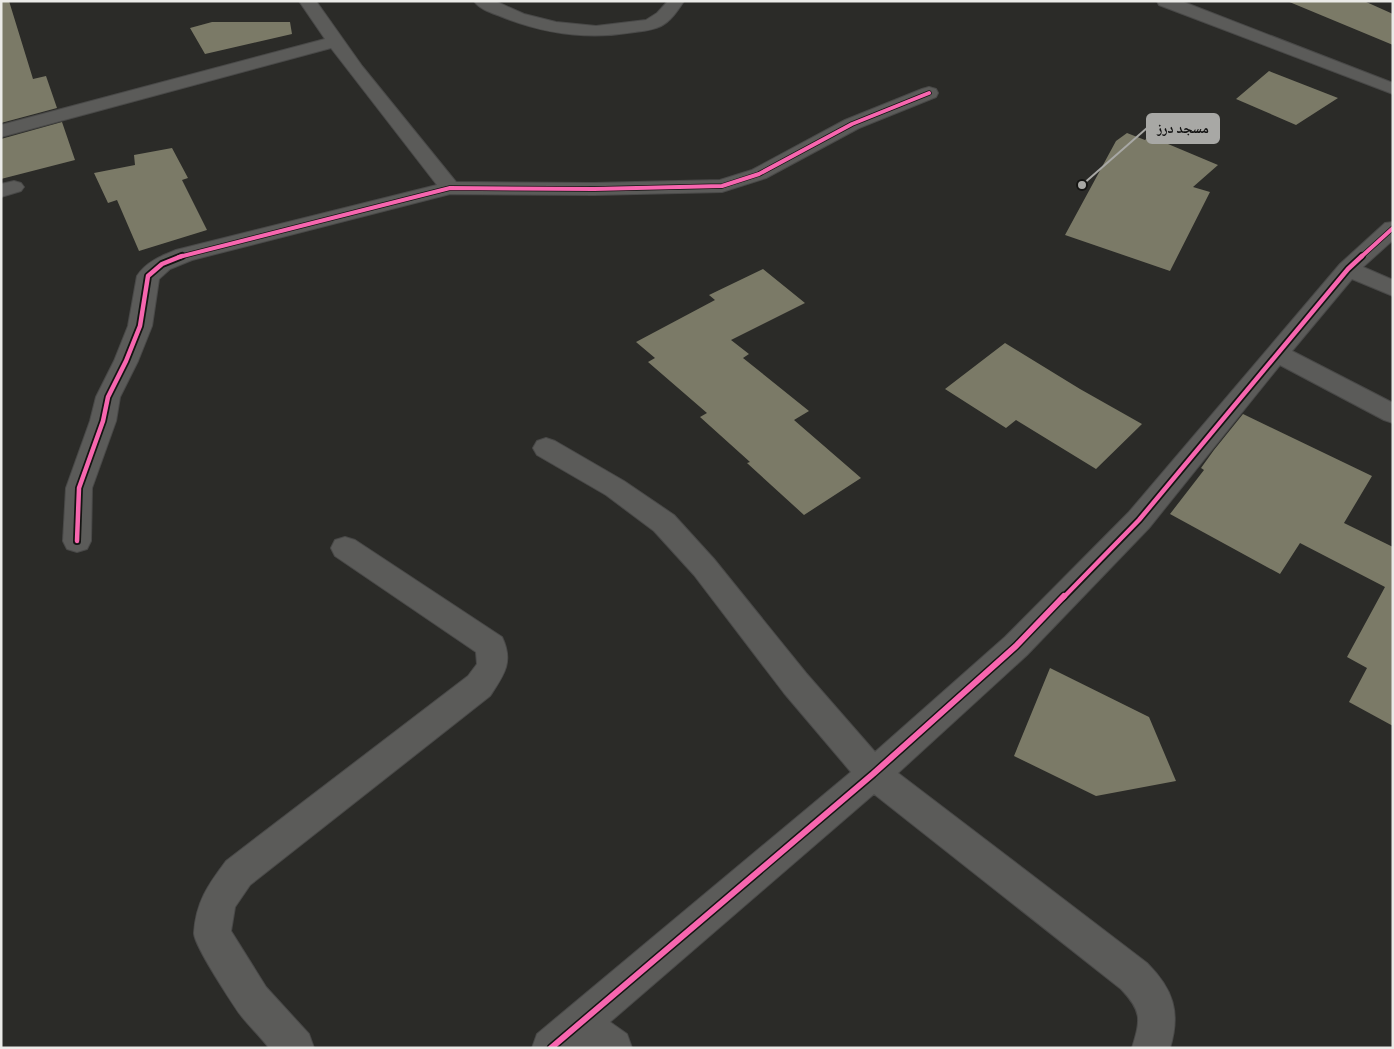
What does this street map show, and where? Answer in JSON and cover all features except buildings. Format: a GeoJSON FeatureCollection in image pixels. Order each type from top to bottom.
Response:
{"type":"FeatureCollection","features":[{"type":"Feature","properties":{"kind":"street"},"geometry":{"type":"LineString","coordinates":[[307,1],[356,70],[450,188]]}},
{"type":"Feature","properties":{"kind":"street"},"geometry":{"type":"LineString","coordinates":[[482,1],[504,13],[544,25],[583,31],[622,30],[654,23],[676,1]]}},
{"type":"Feature","properties":{"kind":"street"},"geometry":{"type":"LineString","coordinates":[[1165,1],[1393,89]]}},
{"type":"Feature","properties":{"kind":"street"},"geometry":{"type":"LineString","coordinates":[[1,131],[336,41]]}},
{"type":"Feature","properties":{"kind":"street"},"geometry":{"type":"LineString","coordinates":[[77,541],[79,488],[103,421],[108,397],[126,361],[140,326],[148,276],[162,264],[184,256],[450,188],[594,189],[722,186],[758,174],[852,124],[929,93]]}},
{"type":"Feature","properties":{"kind":"street"},"geometry":{"type":"LineString","coordinates":[[551,1048],[873,774],[1016,646],[1139,520],[1348,269],[1393,228]]}},
{"type":"Feature","properties":{"kind":"street"},"geometry":{"type":"LineString","coordinates":[[1348,269],[1393,290]]}},
{"type":"Feature","properties":{"kind":"street"},"geometry":{"type":"LineString","coordinates":[[1277,353],[1393,414]]}},
{"type":"Feature","properties":{"kind":"street"},"geometry":{"type":"LineString","coordinates":[[546,448],[615,488],[664,523],[704,567],[796,683],[873,774],[1134,976],[1145,987],[1153,1000],[1158,1016],[1157,1029],[1151,1048]]}},
{"type":"Feature","properties":{"kind":"street"},"geometry":{"type":"LineString","coordinates":[[295,1048],[253,1000],[212,935],[218,900],[238,874],[479,686],[492,667],[491,646],[345,548]]}},
{"type":"Feature","properties":{"kind":"street"},"geometry":{"type":"LineString","coordinates":[[580,1023],[613,1048]]}},
{"type":"Feature","properties":{"kind":"cycle path"},"geometry":{"type":"LineString","coordinates":[[77,541],[79,488],[103,421],[108,397],[126,361],[140,326],[148,276],[162,264],[184,255],[450,188],[594,189],[722,186],[759,174],[852,124],[929,93]]}},
{"type":"Feature","properties":{"kind":"cycle path"},"geometry":{"type":"LineString","coordinates":[[551,1048],[873,774],[1016,646],[1139,520],[1348,269],[1393,228]]}},
{"type":"Feature","properties":{"kind":"place","name":"مسجد درز"},"geometry":{"type":"Point","coordinates":[1082,185]}}]}
